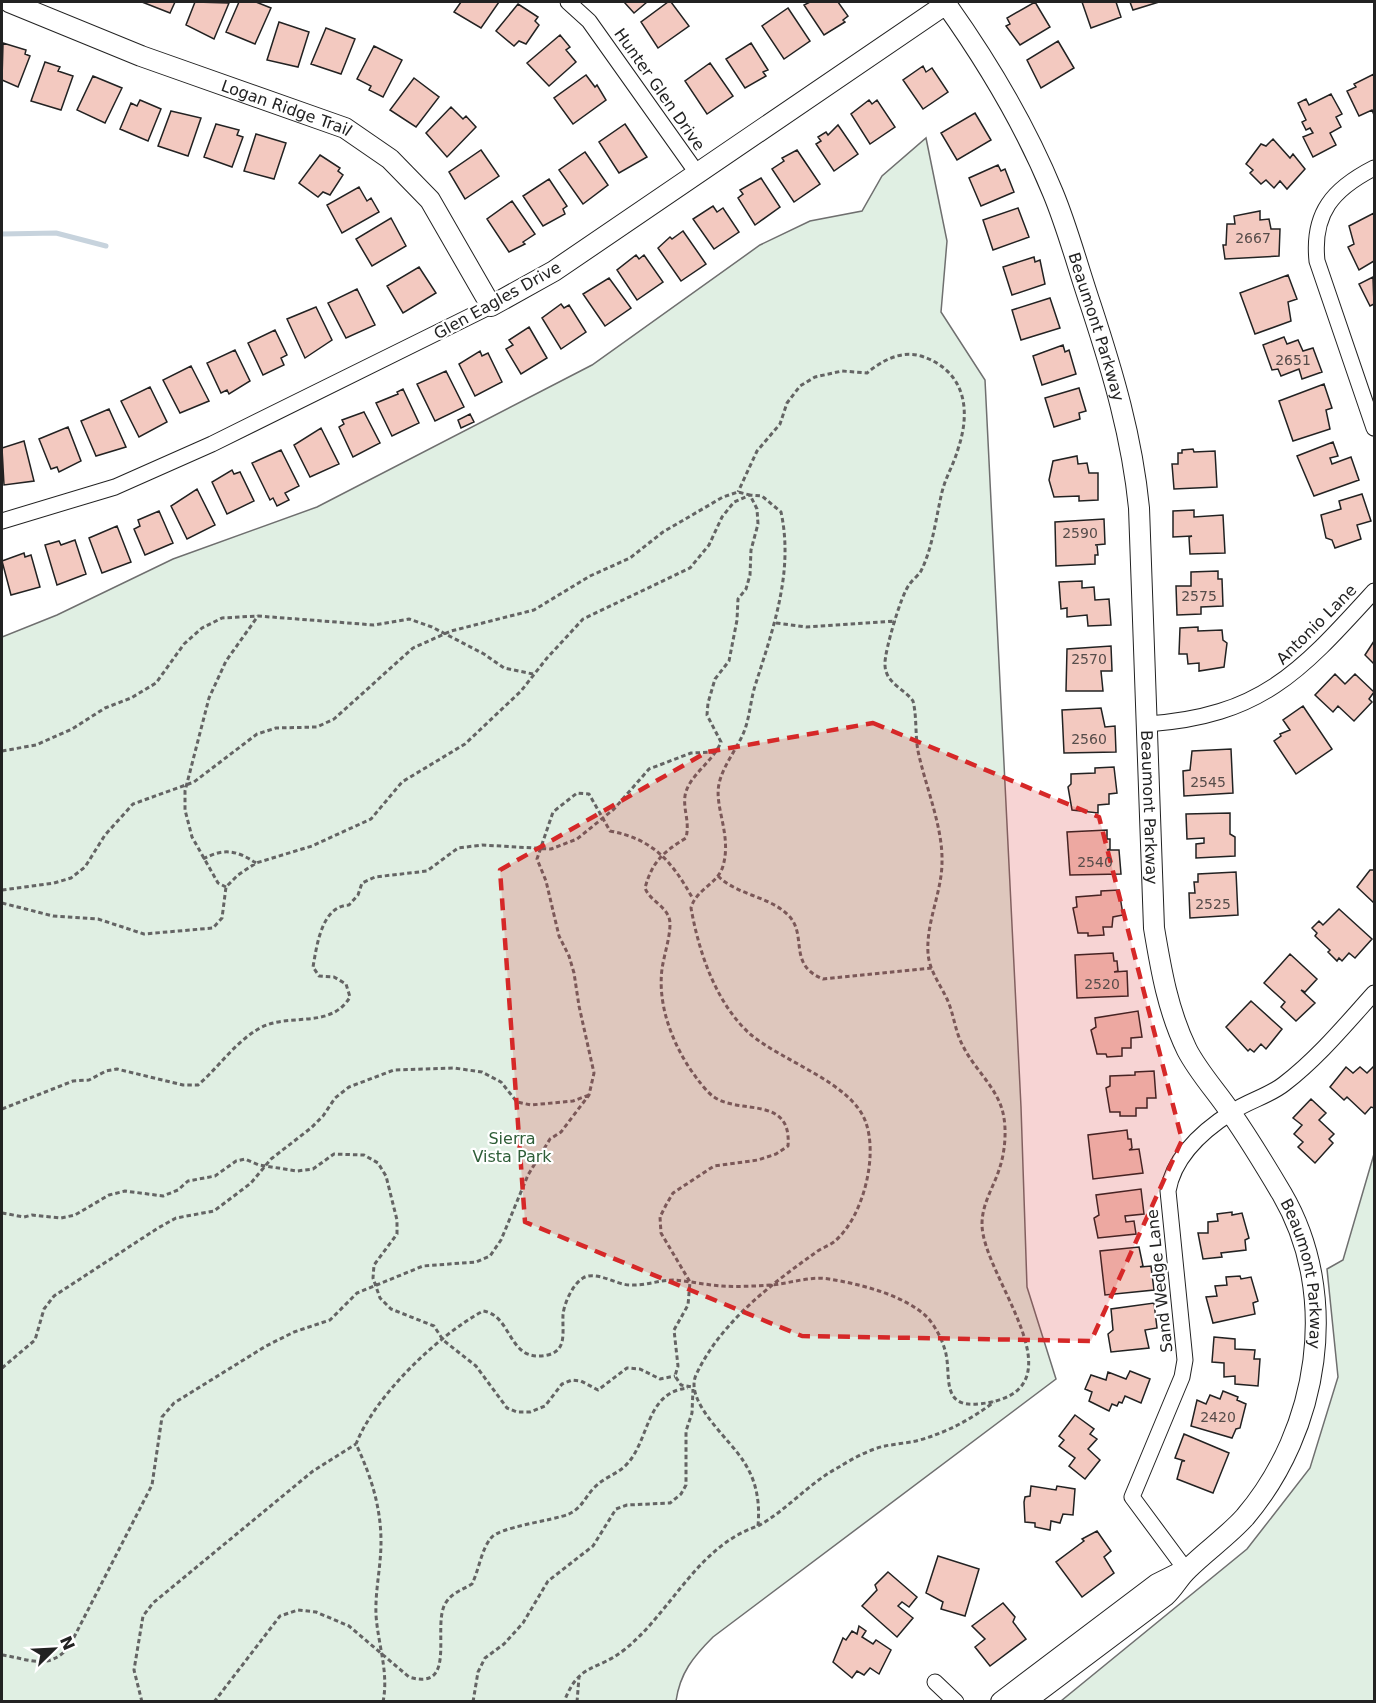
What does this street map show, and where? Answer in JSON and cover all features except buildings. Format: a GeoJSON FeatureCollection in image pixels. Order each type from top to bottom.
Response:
{"type":"FeatureCollection","features":[{"type":"Feature","properties":{"kind":"street","name":"Logan Ridge Trail"},"geometry":{"type":"LineString","coordinates":[[9,2],[141,56],[345,128],[390,159],[430,200],[491,306]]}},
{"type":"Feature","properties":{"kind":"street","name":"Hunter Glen Drive"},"geometry":{"type":"LineString","coordinates":[[568,2],[589,21],[697,173]]}},
{"type":"Feature","properties":{"kind":"street","name":"Glen Eagles Drive"},"geometry":{"type":"LineString","coordinates":[[2,521],[116,487],[212,444],[491,306],[554,271],[948,3]]}},
{"type":"Feature","properties":{"kind":"street","name":"Beaumont Parkway"},"geometry":{"type":"LineString","coordinates":[[948,3],[1037,156],[1055,196],[1115,381],[1136,477],[1148,724],[1154,928],[1165,990],[1187,1050],[1231,1112],[1284,1196],[1299,1232],[1314,1296],[1314,1361],[1298,1431],[1280,1464],[1244,1518],[1186,1570],[1175,1587],[1165,1596],[1024,1701]]}},
{"type":"Feature","properties":{"kind":"street"},"geometry":{"type":"LineString","coordinates":[[1374,168],[1347,183],[1334,195],[1321,218],[1316,245],[1317,261],[1374,428]]}},
{"type":"Feature","properties":{"kind":"street","name":"Antonio Lane"},"geometry":{"type":"LineString","coordinates":[[1148,724],[1183,722],[1214,715],[1243,705],[1274,689],[1320,651],[1374,591]]}},
{"type":"Feature","properties":{"kind":"street","name":"Sand Wedge Lane"},"geometry":{"type":"LineString","coordinates":[[1186,1570],[1132,1497],[1182,1377],[1185,1360],[1168,1191],[1170,1176],[1177,1161],[1188,1148],[1231,1112],[1282,1086],[1310,1063],[1374,993]]}},
{"type":"Feature","properties":{"kind":"street","name":"Beaumont Parkway"},"geometry":{"type":"LineString","coordinates":[[1001,1701],[1157,1584],[1186,1570]]}},
{"type":"Feature","properties":{"kind":"street"},"geometry":{"type":"LineString","coordinates":[[935,1682],[956,1701]]}},
{"type":"Feature","properties":{"kind":"path"},"geometry":{"type":"LineString","coordinates":[[564,1701],[572,1682],[624,1651],[651,1625],[709,1558],[734,1537],[774,1517],[799,1494],[838,1467],[882,1446],[917,1440],[970,1420],[994,1401],[1024,1383],[1030,1368],[1030,1351],[1013,1307],[993,1270],[982,1225],[987,1199],[1000,1169],[1004,1143],[1003,1113],[994,1093],[963,1046],[948,1001],[928,956],[929,937],[942,862],[918,749],[913,701],[909,695],[896,688],[884,666],[889,636],[897,621],[908,586],[920,573],[927,553],[947,475],[961,436],[964,413],[961,392],[951,373],[939,362],[912,353],[881,362],[867,373],[842,371],[815,377],[800,386],[787,403],[780,424],[758,451],[738,492]]}},
{"type":"Feature","properties":{"kind":"path"},"geometry":{"type":"LineString","coordinates":[[2,890],[54,883],[71,878],[84,867],[105,834],[133,804],[186,785],[211,771],[257,734],[276,728],[317,727],[334,719],[413,648],[445,634],[534,610],[590,576],[630,558],[663,532],[723,497],[738,492],[762,495],[781,512],[784,526],[784,569],[776,623],[754,688],[746,727],[718,785],[726,850],[718,876],[693,899],[691,908],[705,963],[714,983],[738,1020],[765,1045],[822,1078],[859,1106],[871,1142],[862,1197],[845,1229],[835,1241],[774,1284],[723,1330],[696,1374],[692,1413],[686,1431],[686,1485],[681,1494],[670,1503],[627,1505],[616,1509],[593,1546],[548,1581],[523,1623],[504,1644],[485,1658],[478,1672],[473,1701]]}},
{"type":"Feature","properties":{"kind":"path"},"geometry":{"type":"LineString","coordinates":[[2,903],[53,916],[98,919],[144,934],[168,934],[213,928],[222,918],[226,887],[256,863],[334,838],[371,819],[402,782],[465,744],[521,691],[533,674],[583,619],[690,568],[701,557],[722,517],[734,502],[750,495]]}},
{"type":"Feature","properties":{"kind":"path"},"geometry":{"type":"LineString","coordinates":[[675,1376],[678,1366],[674,1329],[688,1305],[690,1282],[661,1233],[660,1217],[674,1193],[714,1166],[744,1164],[776,1154],[788,1146],[789,1132],[779,1117],[765,1109],[714,1097],[681,1056],[660,991],[670,924],[666,911],[648,896],[645,888],[654,862],[661,854],[686,838],[689,824],[685,797],[689,785],[717,752],[721,742],[707,715],[708,703],[715,679],[729,660],[737,620],[738,599],[746,589],[750,575],[751,550],[758,524],[757,509],[750,495]]}},
{"type":"Feature","properties":{"kind":"path"},"geometry":{"type":"LineString","coordinates":[[2,751],[36,745],[72,729],[105,708],[131,698],[156,683],[184,644],[202,628],[222,618],[258,616],[374,625],[409,619],[484,654],[504,668],[533,674]]}},
{"type":"Feature","properties":{"kind":"path"},"geometry":{"type":"LineString","coordinates":[[226,887],[218,882],[202,859],[192,837],[185,810],[186,785],[208,698],[226,661],[258,616]]}},
{"type":"Feature","properties":{"kind":"path"},"geometry":{"type":"LineString","coordinates":[[776,623],[806,627],[897,621]]}},
{"type":"Feature","properties":{"kind":"path"},"geometry":{"type":"LineString","coordinates":[[2,1109],[73,1081],[89,1080],[106,1071],[117,1069],[183,1085],[198,1086],[246,1038],[262,1027],[330,1016],[343,1008],[350,997],[346,984],[334,977],[319,976],[313,967],[328,913],[338,905],[349,904],[358,895],[362,883],[375,877],[427,870],[458,848],[482,845],[551,849],[577,839],[603,818],[633,790],[649,769],[691,753],[717,752]]}},
{"type":"Feature","properties":{"kind":"path"},"geometry":{"type":"LineString","coordinates":[[2,1655],[46,1663],[59,1659],[69,1647],[152,1485],[162,1417],[174,1403],[267,1346],[294,1332],[330,1320],[357,1293],[423,1266],[476,1262],[490,1256],[501,1240],[528,1175],[550,1139],[561,1132],[589,1095],[594,1073],[570,956],[559,936],[546,881],[537,859],[553,812],[577,793],[589,794],[610,831],[626,834],[647,843],[669,860],[693,899]]}},
{"type":"Feature","properties":{"kind":"path"},"geometry":{"type":"LineString","coordinates":[[202,859],[227,850],[239,852],[256,863]]}},
{"type":"Feature","properties":{"kind":"path"},"geometry":{"type":"LineString","coordinates":[[718,876],[729,887],[775,906],[791,918],[802,962],[812,975],[823,979],[932,968]]}},
{"type":"Feature","properties":{"kind":"path"},"geometry":{"type":"LineString","coordinates":[[2,1368],[35,1340],[44,1309],[54,1296],[176,1218],[214,1211],[251,1183],[266,1166],[311,1128],[335,1098],[349,1087],[394,1070],[453,1068],[482,1072],[501,1082],[518,1102],[531,1105],[556,1104],[589,1095]]}},
{"type":"Feature","properties":{"kind":"path"},"geometry":{"type":"LineString","coordinates":[[2,1213],[24,1217],[32,1215],[61,1218],[75,1215],[109,1195],[124,1191],[163,1196],[178,1190],[188,1181],[215,1176],[236,1161],[245,1159],[266,1166],[297,1171],[313,1169],[334,1154],[364,1155],[378,1163],[386,1176],[397,1220],[398,1234],[374,1265],[380,1298],[391,1309],[434,1326],[442,1341],[476,1366],[507,1408],[517,1412],[530,1412],[545,1406],[562,1384],[572,1380],[581,1381],[598,1390],[627,1368],[640,1369],[660,1379],[675,1376]]}},
{"type":"Feature","properties":{"kind":"path"},"geometry":{"type":"LineString","coordinates":[[142,1701],[134,1670],[142,1616],[153,1603],[313,1471],[356,1444],[362,1428],[400,1381],[442,1341],[483,1311],[493,1312],[504,1324],[514,1343],[522,1352],[535,1357],[550,1355],[561,1346],[566,1331],[563,1315],[566,1301],[580,1279],[592,1275],[627,1285],[669,1280],[724,1286],[828,1279],[904,1300],[928,1318],[941,1337],[947,1358],[948,1389],[957,1399],[974,1405],[994,1401]]}},
{"type":"Feature","properties":{"kind":"path"},"geometry":{"type":"LineString","coordinates":[[675,1376],[681,1385],[693,1388]]}},
{"type":"Feature","properties":{"kind":"path"},"geometry":{"type":"LineString","coordinates":[[693,1388],[700,1405],[736,1450],[753,1480],[759,1497],[758,1527]]}},
{"type":"Feature","properties":{"kind":"path"},"geometry":{"type":"LineString","coordinates":[[214,1701],[280,1616],[298,1610],[316,1612],[349,1626],[409,1677],[420,1680],[433,1677],[438,1671],[441,1658],[440,1618],[444,1604],[451,1595],[472,1584],[492,1536],[502,1529],[530,1526],[572,1513],[584,1503],[593,1488],[624,1467],[632,1457],[651,1412],[680,1389],[693,1388]]}},
{"type":"Feature","properties":{"kind":"path"},"geometry":{"type":"LineString","coordinates":[[356,1444],[374,1488],[379,1514],[381,1542],[375,1592],[386,1671],[383,1701]]}},
{"type":"Feature","properties":{"kind":"path"},"geometry":{"type":"LineString","coordinates":[[577,1701],[579,1676]]}},
{"type":"Feature","properties":{"kind":"highlighted area"},"geometry":{"type":"Polygon","coordinates":[[[873,723],[1099,817],[1182,1140],[1091,1341],[802,1336],[525,1222],[500,870],[707,752],[873,723]]]}},
{"type":"Feature","properties":{"kind":"green space","name":"Sierra Vista Park"},"geometry":{"type":"Polygon","coordinates":[[[926,138],[947,241],[941,312],[985,380],[1021,1107],[1027,1287],[1056,1379],[713,1637],[688,1666],[676,1701],[2,1701],[2,637],[57,615],[173,559],[317,507],[592,365],[760,245],[810,221],[862,211],[882,176],[926,138]]]}},
{"type":"Feature","properties":{"kind":"green space"},"geometry":{"type":"Polygon","coordinates":[[[1374,1154],[1374,1701],[1061,1701],[1247,1549],[1310,1468],[1338,1377],[1327,1269],[1343,1260],[1374,1154]]]}},
{"type":"Feature","properties":{"kind":"waterway"},"geometry":{"type":"LineString","coordinates":[[2,234],[56,233],[106,246]]}}]}
